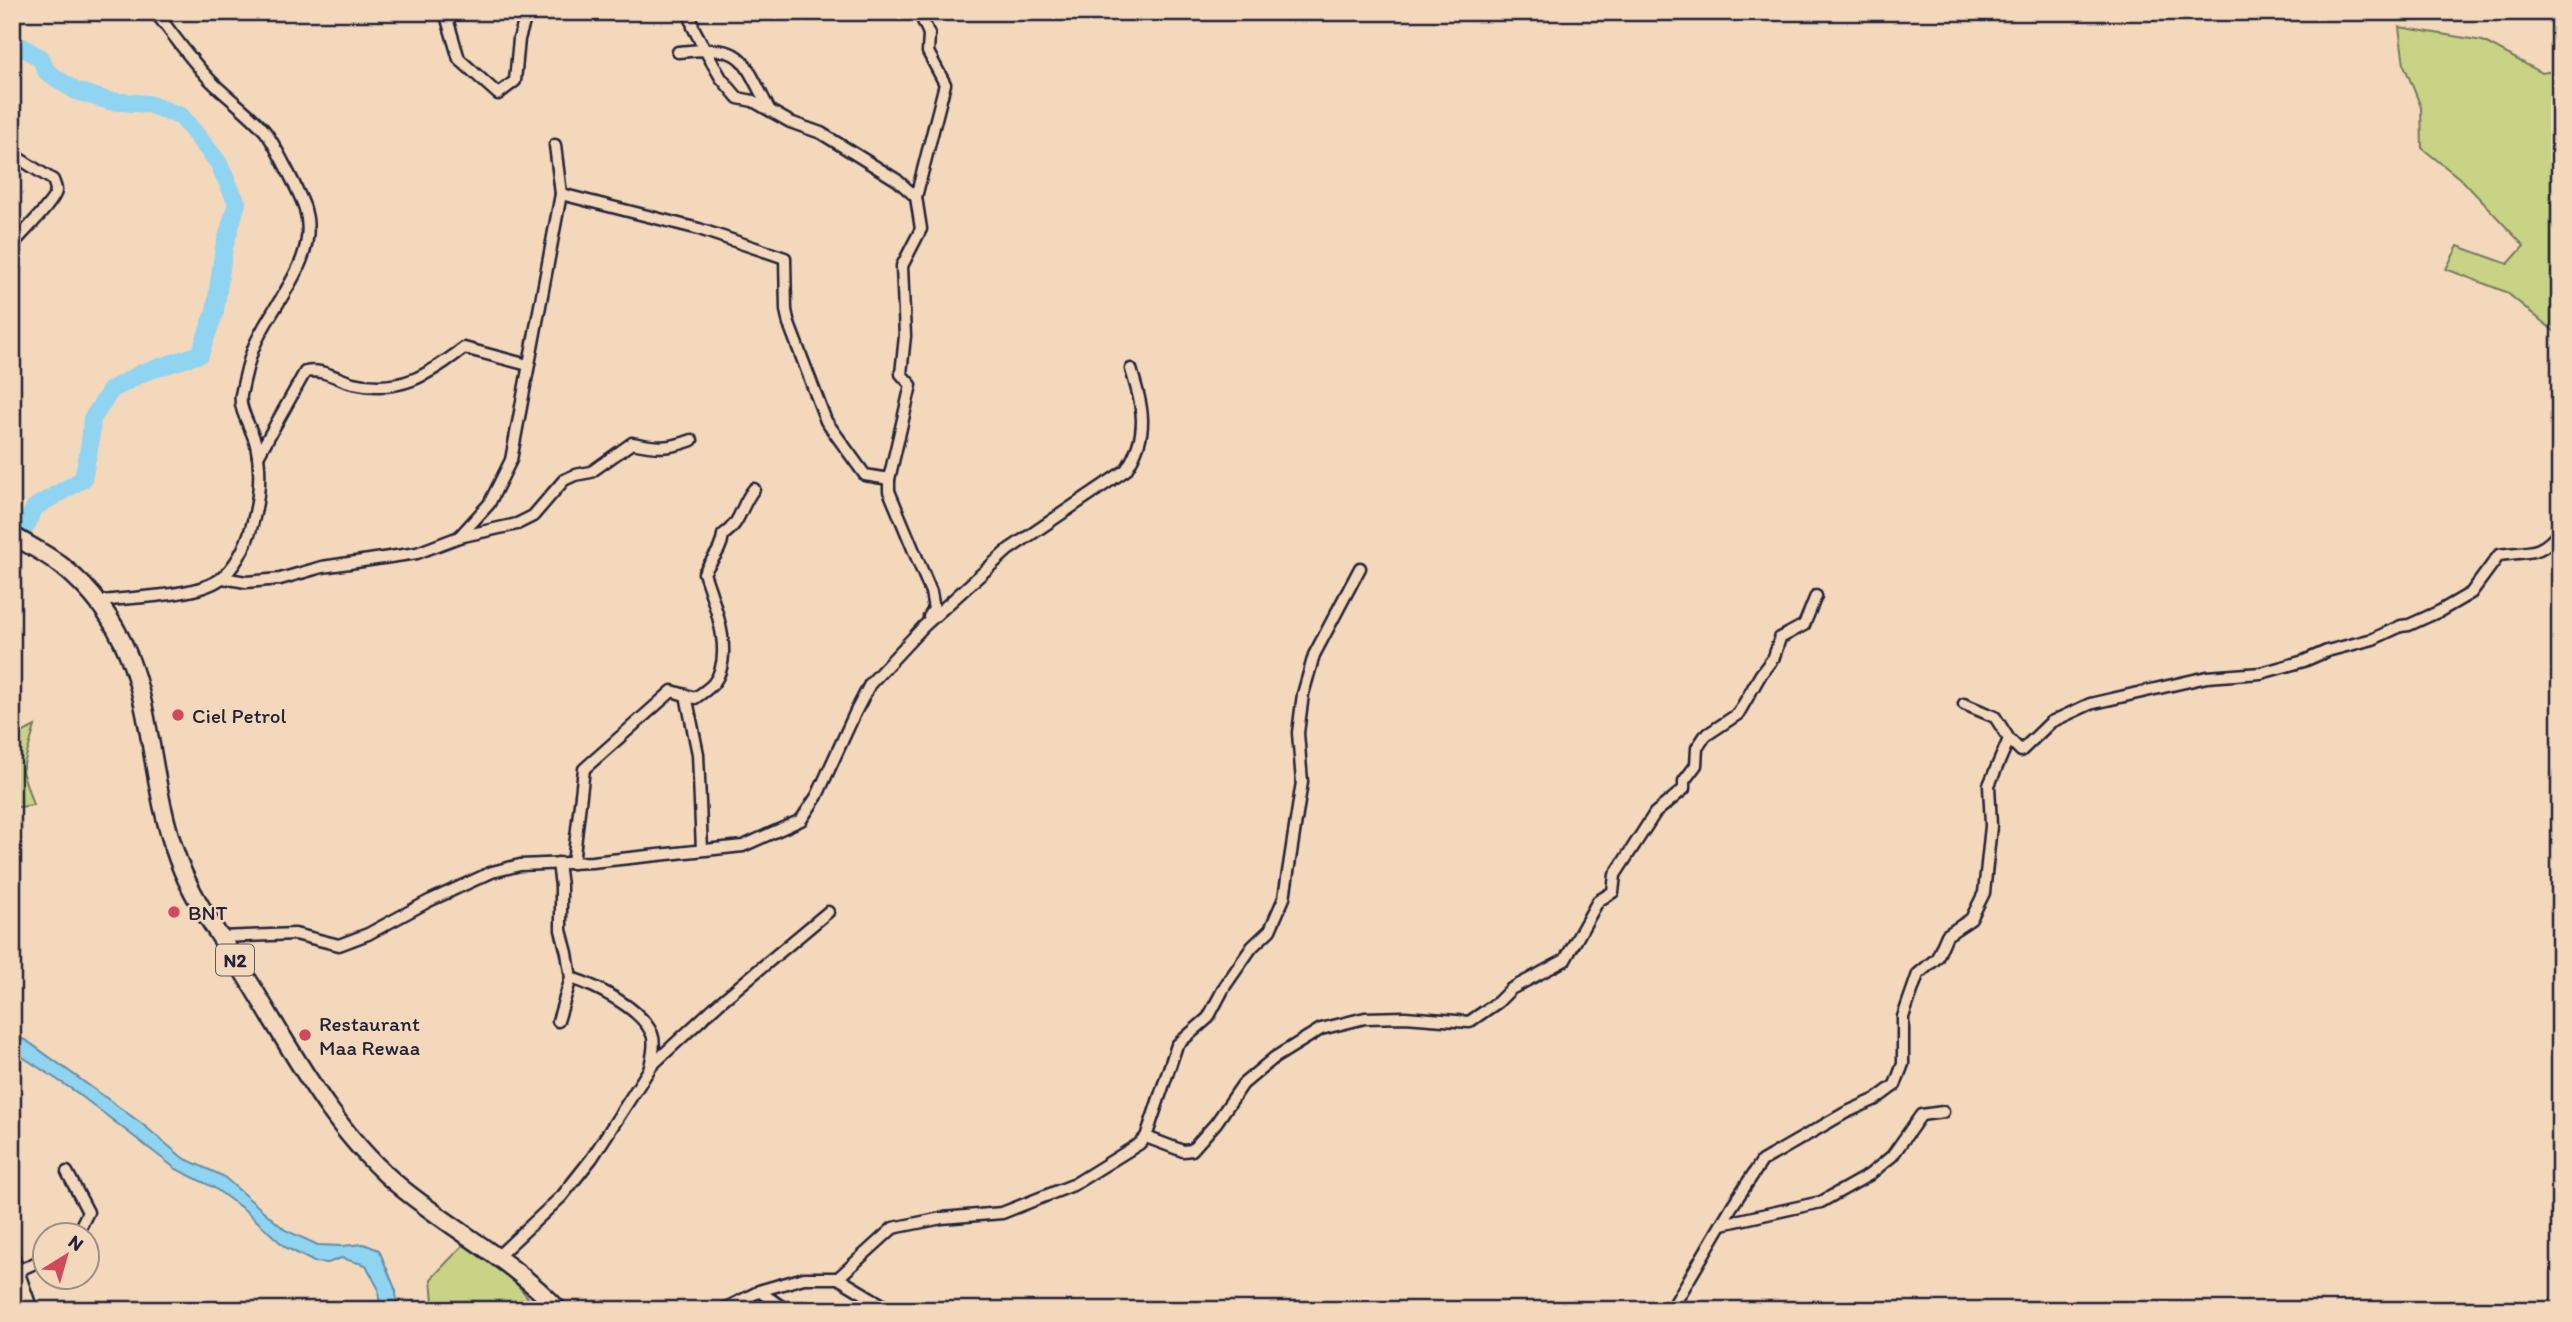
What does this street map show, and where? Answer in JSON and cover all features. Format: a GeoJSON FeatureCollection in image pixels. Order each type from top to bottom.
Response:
{"type":"FeatureCollection","features":[{"type":"Feature","properties":{"kind":"highway","name":"N2"},"geometry":{"type":"LineString","coordinates":[[18,539],[60,565],[97,602],[120,636],[140,686],[163,805],[178,860],[205,916],[341,1126],[403,1190],[497,1257],[544,1294],[559,1310]]}},
{"type":"Feature","properties":{"kind":"street"},"geometry":{"type":"LineString","coordinates":[[97,602],[121,597],[164,595],[205,587],[223,578],[236,563],[252,531],[259,480],[257,446],[240,400],[253,349],[307,249],[308,219],[304,204],[265,130],[211,81],[155,12]]}},
{"type":"Feature","properties":{"kind":"street"},"geometry":{"type":"LineString","coordinates":[[445,12],[459,59],[498,94],[515,81],[519,39],[527,12]]}},
{"type":"Feature","properties":{"kind":"street"},"geometry":{"type":"LineString","coordinates":[[690,12],[693,27],[705,50],[721,78],[738,97],[753,101],[790,122],[821,133],[897,180],[916,197]]}},
{"type":"Feature","properties":{"kind":"street"},"geometry":{"type":"LineString","coordinates":[[919,12],[929,34],[928,52],[945,84],[916,197],[921,229],[902,266],[905,336],[901,373],[911,385],[889,479],[889,491],[931,592],[934,609],[924,626]]}},
{"type":"Feature","properties":{"kind":"street"},"geometry":{"type":"LineString","coordinates":[[678,52],[705,50],[737,55],[744,61],[769,110]]}},
{"type":"Feature","properties":{"kind":"street"},"geometry":{"type":"LineString","coordinates":[[459,537],[489,504],[511,460],[561,194],[555,145]]}},
{"type":"Feature","properties":{"kind":"street"},"geometry":{"type":"LineString","coordinates":[[12,154],[53,180],[56,191],[51,203],[12,245]]}},
{"type":"Feature","properties":{"kind":"street"},"geometry":{"type":"LineString","coordinates":[[561,194],[699,229],[785,258],[786,310],[789,324],[826,421],[865,475],[889,479]]}},
{"type":"Feature","properties":{"kind":"street"},"geometry":{"type":"LineString","coordinates":[[257,457],[305,372],[314,369],[354,383],[404,385],[432,372],[464,348],[528,365]]}},
{"type":"Feature","properties":{"kind":"street"},"geometry":{"type":"LineString","coordinates":[[221,937],[295,934],[339,945],[368,934],[429,901],[492,873],[520,865],[573,863],[743,846],[801,820],[817,796],[870,684],[924,626],[1008,550],[1126,470],[1137,452],[1143,429],[1141,401],[1131,369]]}},
{"type":"Feature","properties":{"kind":"street"},"geometry":{"type":"LineString","coordinates":[[223,578],[246,582],[280,579],[322,567],[417,553],[459,537],[517,524],[533,516],[564,480],[591,472],[632,443],[656,448],[677,446],[692,440]]}},
{"type":"Feature","properties":{"kind":"street"},"geometry":{"type":"LineString","coordinates":[[573,863],[584,769],[672,691],[695,698],[713,684],[721,666],[722,634],[704,573],[711,559],[722,548],[723,535],[736,526],[748,495],[754,489]]}},
{"type":"Feature","properties":{"kind":"street"},"geometry":{"type":"LineString","coordinates":[[1964,704],[1995,717],[2009,739],[2021,751],[2052,723],[2090,704],[2207,677],[2261,673],[2373,639],[2400,626],[2420,621],[2471,593],[2499,555],[2528,554],[2546,547],[2560,531]]}},
{"type":"Feature","properties":{"kind":"street"},"geometry":{"type":"LineString","coordinates":[[838,1278],[893,1228],[942,1219],[1002,1213],[1033,1202],[1073,1185],[1146,1137],[1177,1045],[1208,1018],[1225,986],[1252,947],[1270,930],[1284,898],[1302,782],[1297,733],[1303,694],[1314,655],[1360,569]]}},
{"type":"Feature","properties":{"kind":"street"},"geometry":{"type":"LineString","coordinates":[[1146,1137],[1183,1151],[1192,1150],[1216,1123],[1243,1084],[1274,1058],[1321,1029],[1365,1018],[1405,1017],[1469,1022],[1498,1002],[1511,989],[1565,960],[1598,901],[1613,892],[1615,875],[1655,813],[1684,789],[1685,781],[1696,765],[1697,748],[1705,736],[1738,714],[1774,657],[1780,638],[1804,625],[1816,596]]}},
{"type":"Feature","properties":{"kind":"street"},"geometry":{"type":"LineString","coordinates":[[686,695],[698,754],[702,850]]}},
{"type":"Feature","properties":{"kind":"street"},"geometry":{"type":"LineString","coordinates":[[1671,1310],[1762,1161],[1895,1086],[1903,1064],[1903,1017],[1918,974],[1937,958],[1947,935],[1971,919],[1984,893],[1991,826],[1989,785],[2009,739]]}},
{"type":"Feature","properties":{"kind":"street"},"geometry":{"type":"LineString","coordinates":[[558,863],[561,930],[568,953],[570,978],[558,1021]]}},
{"type":"Feature","properties":{"kind":"street"},"geometry":{"type":"LineString","coordinates":[[497,1257],[562,1196],[592,1158],[650,1068],[718,1004],[828,912]]}},
{"type":"Feature","properties":{"kind":"street"},"geometry":{"type":"LineString","coordinates":[[570,978],[595,986],[628,1008],[643,1022],[653,1035],[654,1051],[650,1068]]}},
{"type":"Feature","properties":{"kind":"street"},"geometry":{"type":"LineString","coordinates":[[1722,1224],[1821,1202],[1869,1175],[1892,1156],[1921,1115],[1943,1112]]}},
{"type":"Feature","properties":{"kind":"street"},"geometry":{"type":"LineString","coordinates":[[67,1172],[88,1212],[84,1220]]}},
{"type":"Feature","properties":{"kind":"street"},"geometry":{"type":"LineString","coordinates":[[12,1253],[15,1271],[30,1305]]}},
{"type":"Feature","properties":{"kind":"street"},"geometry":{"type":"LineString","coordinates":[[15,1271],[32,1264]]}},
{"type":"Feature","properties":{"kind":"street"},"geometry":{"type":"LineString","coordinates":[[722,1310],[760,1291],[804,1279],[838,1278],[891,1310]]}},
{"type":"Feature","properties":{"kind":"street"},"geometry":{"type":"LineString","coordinates":[[12,1290],[30,1305]]}},
{"type":"Feature","properties":{"kind":"street"},"geometry":{"type":"LineString","coordinates":[[760,1291],[786,1310]]}},
{"type":"Feature","properties":{"kind":"green space"},"geometry":{"type":"Polygon","coordinates":[[[2399,27],[2483,41],[2542,73],[2560,70],[2560,336],[2506,292],[2446,269],[2458,246],[2508,264],[2524,246],[2463,181],[2422,148],[2421,107],[2404,65],[2399,27]]]}},
{"type":"Feature","properties":{"kind":"green space"},"geometry":{"type":"Polygon","coordinates":[[[35,726],[22,771],[33,805],[12,808],[12,738],[35,726]]]}},
{"type":"Feature","properties":{"kind":"green space"},"geometry":{"type":"Polygon","coordinates":[[[464,1244],[513,1281],[535,1310],[430,1310],[433,1301],[431,1279],[464,1244]]]}},
{"type":"Feature","properties":{"kind":"water"},"geometry":{"type":"Polygon","coordinates":[[[12,1035],[27,1041],[141,1123],[183,1158],[223,1176],[285,1230],[318,1245],[364,1244],[379,1250],[396,1291],[397,1310],[380,1310],[378,1288],[366,1265],[341,1258],[328,1263],[314,1262],[285,1247],[246,1211],[213,1187],[176,1169],[76,1092],[12,1050],[12,1035]]]}},
{"type":"Feature","properties":{"kind":"waterway"},"geometry":{"type":"LineString","coordinates":[[12,50],[22,47],[40,58],[47,72],[76,91],[109,101],[148,104],[181,116],[218,162],[237,203],[224,248],[215,311],[200,354],[142,373],[111,390],[92,419],[83,479],[35,507],[12,554]]}},
{"type":"Feature","properties":{"kind":"place","name":"Ciel Petrol"},"geometry":{"type":"Point","coordinates":[178,715]}},
{"type":"Feature","properties":{"kind":"place","name":"BNT"},"geometry":{"type":"Point","coordinates":[174,912]}},
{"type":"Feature","properties":{"kind":"place","name":"Restaurant Maa Rewaa"},"geometry":{"type":"Point","coordinates":[305,1035]}}]}
